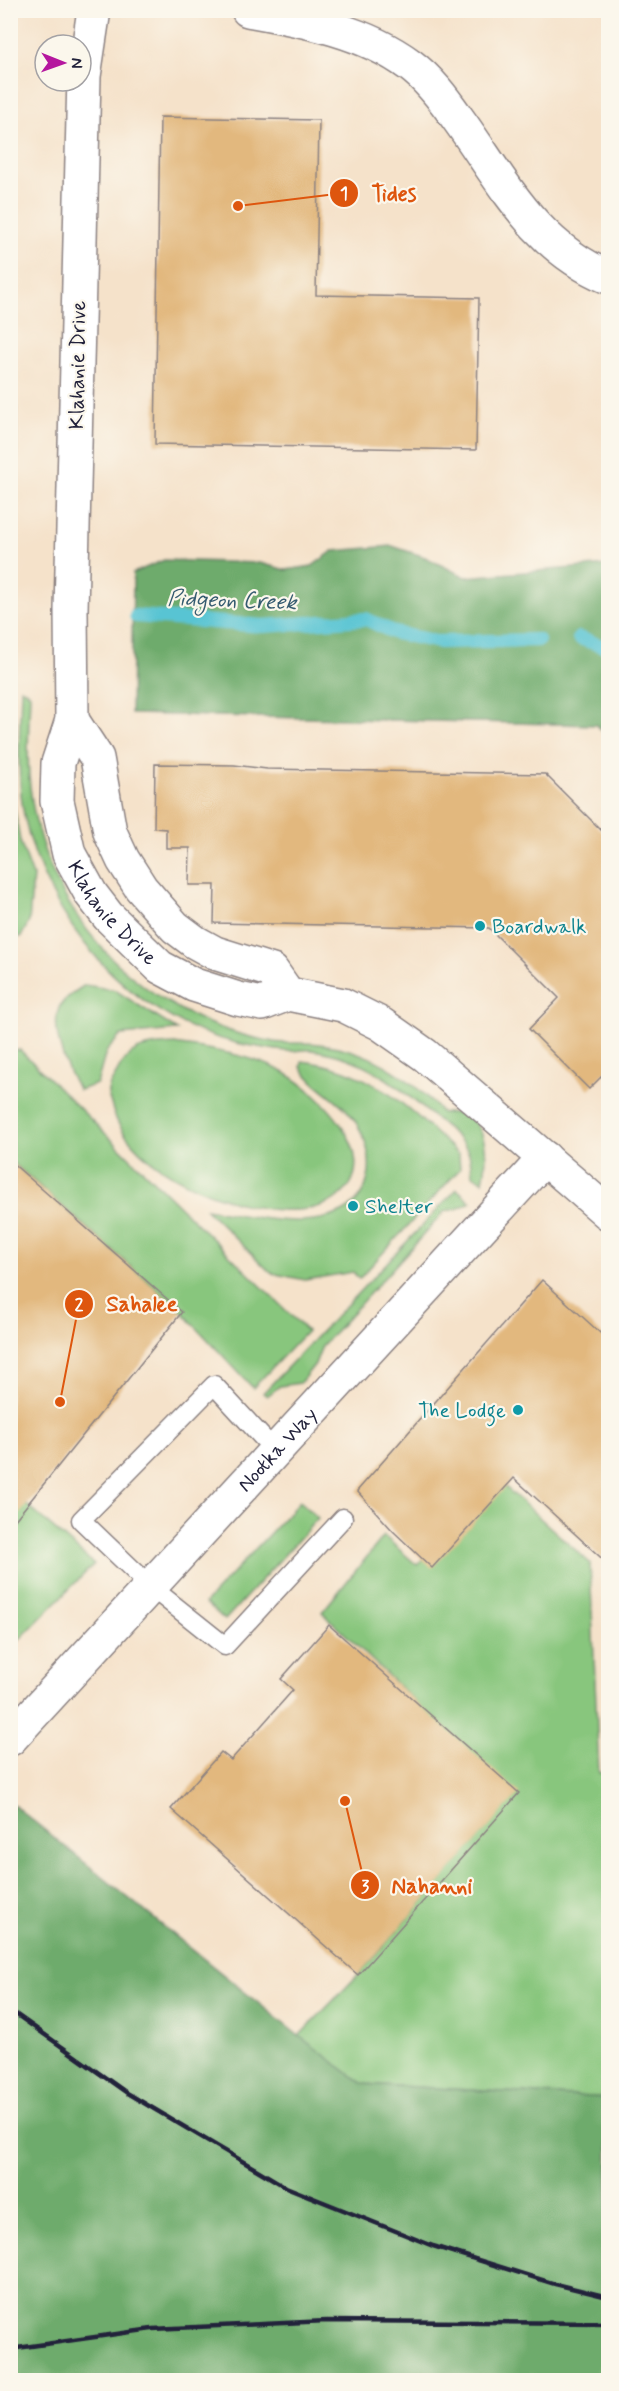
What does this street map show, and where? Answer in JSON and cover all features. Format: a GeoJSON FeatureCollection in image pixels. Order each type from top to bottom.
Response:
{"type":"FeatureCollection","features":[{"type":"Feature","properties":{"kind":"street","name":"Klahanie Drive"},"geometry":{"type":"LineString","coordinates":[[72,720],[98,758],[110,832],[123,860],[141,888],[175,927],[195,942],[238,962],[272,971],[288,994],[262,1004],[218,994],[194,985],[160,967],[108,916],[91,894],[69,854],[57,801],[58,763],[72,720],[71,610],[84,76],[94,10]]}},
{"type":"Feature","properties":{"kind":"street"},"geometry":{"type":"LineString","coordinates":[[248,10],[305,20],[339,30],[378,45],[411,65],[441,94],[519,207],[544,236],[558,249],[609,278]]}},
{"type":"Feature","properties":{"kind":"street"},"geometry":{"type":"LineString","coordinates":[[288,994],[343,1005],[381,1023],[404,1038],[609,1213]]}},
{"type":"Feature","properties":{"kind":"street","name":"Nootka Way"},"geometry":{"type":"LineString","coordinates":[[10,1739],[545,1158]]}},
{"type":"Feature","properties":{"kind":"lane"},"geometry":{"type":"LineString","coordinates":[[275,1451],[214,1385],[81,1521],[151,1587],[225,1646],[343,1518]]}},
{"type":"Feature","properties":{"kind":"green space"},"geometry":{"type":"Polygon","coordinates":[[[11,403],[16,403],[16,460],[11,460],[11,403]]]}},
{"type":"Feature","properties":{"kind":"green space"},"geometry":{"type":"Polygon","coordinates":[[[10,500],[15,500],[13,646],[11,646],[10,500]]]}},
{"type":"Feature","properties":{"kind":"green space"},"geometry":{"type":"Polygon","coordinates":[[[392,546],[425,557],[465,577],[608,565],[608,737],[596,725],[131,714],[133,573],[164,560],[260,563],[286,570],[312,566],[333,551],[392,546]]]}},
{"type":"Feature","properties":{"kind":"green space"},"geometry":{"type":"Polygon","coordinates":[[[21,688],[30,694],[29,782],[41,841],[58,884],[82,923],[111,958],[146,988],[185,1012],[228,1030],[274,1042],[313,1043],[337,1047],[387,1066],[416,1087],[442,1113],[462,1114],[477,1126],[482,1134],[486,1153],[483,1182],[472,1174],[469,1154],[459,1139],[403,1091],[376,1072],[347,1058],[330,1053],[309,1050],[285,1051],[236,1043],[197,1030],[161,1012],[128,988],[98,959],[73,927],[51,892],[35,854],[24,815],[20,784],[21,688]]]}},
{"type":"Feature","properties":{"kind":"green space"},"geometry":{"type":"Polygon","coordinates":[[[10,781],[20,841],[33,876],[29,922],[21,937],[11,936],[10,781]]]}},
{"type":"Feature","properties":{"kind":"green space"},"geometry":{"type":"Polygon","coordinates":[[[85,985],[115,990],[177,1030],[121,1035],[106,1052],[97,1084],[79,1090],[69,1072],[61,1049],[57,1015],[65,1000],[85,985]]]}},
{"type":"Feature","properties":{"kind":"green space"},"geometry":{"type":"Polygon","coordinates":[[[175,1044],[231,1054],[273,1067],[299,1082],[315,1095],[342,1127],[352,1144],[356,1162],[353,1179],[342,1194],[326,1204],[308,1209],[269,1209],[247,1205],[198,1189],[152,1162],[134,1145],[120,1125],[108,1089],[121,1064],[133,1052],[156,1045],[175,1044]]]}},
{"type":"Feature","properties":{"kind":"green space"},"geometry":{"type":"Polygon","coordinates":[[[11,1050],[20,1050],[307,1331],[253,1388],[182,1312],[11,1161],[11,1050]]]}},
{"type":"Feature","properties":{"kind":"green space"},"geometry":{"type":"Polygon","coordinates":[[[302,1061],[327,1065],[370,1082],[407,1107],[459,1155],[460,1169],[359,1279],[353,1272],[305,1280],[271,1273],[206,1209],[274,1220],[299,1221],[323,1219],[343,1212],[359,1199],[369,1170],[368,1153],[363,1136],[350,1114],[306,1074],[301,1067],[302,1061]]]}},
{"type":"Feature","properties":{"kind":"green space"},"geometry":{"type":"Polygon","coordinates":[[[457,1189],[471,1202],[457,1209],[445,1211],[322,1346],[315,1364],[300,1383],[280,1386],[267,1396],[263,1393],[457,1189]]]}},
{"type":"Feature","properties":{"kind":"green space"},"geometry":{"type":"Polygon","coordinates":[[[501,1483],[590,1563],[599,1773],[608,1773],[608,2098],[363,2084],[299,2036],[358,1975],[514,1797],[322,1612],[384,1536],[417,1565],[501,1483]]]}},
{"type":"Feature","properties":{"kind":"green space"},"geometry":{"type":"Polygon","coordinates":[[[11,1491],[94,1564],[11,1648],[11,1491]]]}},
{"type":"Feature","properties":{"kind":"green space"},"geometry":{"type":"Polygon","coordinates":[[[300,1501],[318,1518],[225,1620],[205,1603],[300,1501]]]}},
{"type":"Feature","properties":{"kind":"green space"},"geometry":{"type":"Polygon","coordinates":[[[10,1802],[299,2036],[363,2084],[608,2098],[608,2380],[11,2380],[10,1802]]]}},
{"type":"Feature","properties":{"kind":"building"},"geometry":{"type":"Polygon","coordinates":[[[160,117],[319,120],[316,295],[479,298],[476,450],[155,444],[160,117]]]}},
{"type":"Feature","properties":{"kind":"building","name":"Boardwalk"},"geometry":{"type":"Polygon","coordinates":[[[155,764],[234,765],[267,769],[545,774],[609,838],[609,1069],[589,1089],[529,1029],[559,998],[489,928],[214,923],[215,885],[189,885],[190,848],[166,848],[166,829],[154,828],[155,764]]]}},
{"type":"Feature","properties":{"kind":"building"},"geometry":{"type":"Polygon","coordinates":[[[10,1161],[182,1312],[10,1526],[10,1161]]]}},
{"type":"Feature","properties":{"kind":"building","name":"The Lodge"},"geometry":{"type":"Polygon","coordinates":[[[542,1280],[609,1341],[609,1565],[514,1478],[432,1568],[393,1531],[357,1491],[542,1280]]]}},
{"type":"Feature","properties":{"kind":"building"},"geometry":{"type":"Polygon","coordinates":[[[329,1625],[519,1793],[358,1975],[171,1809],[221,1752],[231,1760],[293,1690],[281,1679],[329,1625]]]}},
{"type":"Feature","properties":{"kind":"waterway","name":"Pidgeon Creek"},"geometry":{"type":"LineString","coordinates":[[136,616],[263,626],[366,619],[395,633],[439,642],[538,640]]}},
{"type":"Feature","properties":{"kind":"waterway","name":"Pidgeon Creek"},"geometry":{"type":"LineString","coordinates":[[579,638],[608,648]]}},
{"type":"Feature","properties":{"kind":"railway"},"geometry":{"type":"LineString","coordinates":[[10,2010],[127,2093],[286,2187],[433,2246],[555,2284],[608,2297]]}},
{"type":"Feature","properties":{"kind":"railway"},"geometry":{"type":"LineString","coordinates":[[10,2349],[152,2329],[327,2321],[608,2323]]}},
{"type":"Feature","properties":{"kind":"place","name":"Tides"},"geometry":{"type":"Point","coordinates":[238,206]}},
{"type":"Feature","properties":{"kind":"place","name":"Boardwalk"},"geometry":{"type":"Point","coordinates":[480,926]}},
{"type":"Feature","properties":{"kind":"place","name":"Shelter"},"geometry":{"type":"Point","coordinates":[353,1206]}},
{"type":"Feature","properties":{"kind":"place","name":"Sahalee"},"geometry":{"type":"Point","coordinates":[60,1402]}},
{"type":"Feature","properties":{"kind":"place","name":"The Lodge"},"geometry":{"type":"Point","coordinates":[518,1410]}},
{"type":"Feature","properties":{"kind":"place","name":"Nahanni"},"geometry":{"type":"Point","coordinates":[345,1801]}}]}
